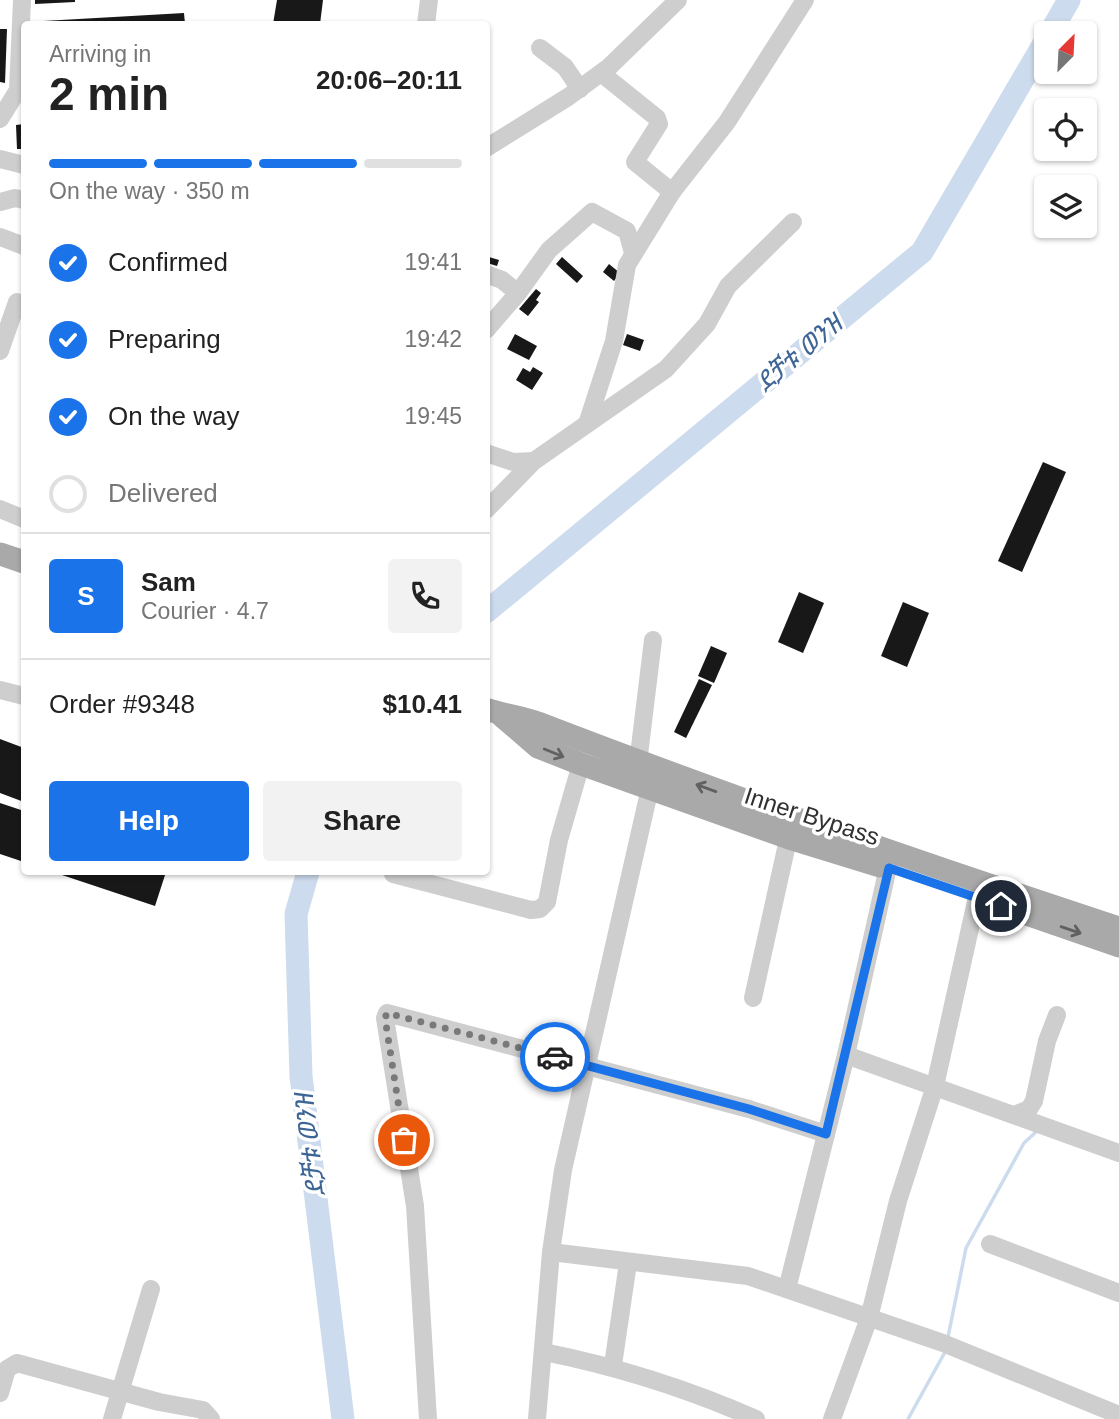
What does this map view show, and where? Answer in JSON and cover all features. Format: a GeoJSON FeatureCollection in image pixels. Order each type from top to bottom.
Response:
{"type":"FeatureCollection","features":[{"type":"Feature","properties":{"kind":"main road"},"geometry":{"type":"LineString","coordinates":[[0,539],[21,546]]}},
{"type":"Feature","properties":{"kind":"main road"},"geometry":{"type":"LineString","coordinates":[[0,554],[21,561]]}},
{"type":"Feature","properties":{"kind":"main road","name":"Inner Bypass"},"geometry":{"type":"LineString","coordinates":[[493,711],[534,722],[638,763],[791,829]]}},
{"type":"Feature","properties":{"kind":"main road","name":"Inner Bypass"},"geometry":{"type":"LineString","coordinates":[[493,711],[538,747],[650,789],[1119,928]]}},
{"type":"Feature","properties":{"kind":"main road","name":"Inner Bypass"},"geometry":{"type":"LineString","coordinates":[[890,861],[977,897],[1119,946]]}},
{"type":"Feature","properties":{"kind":"street"},"geometry":{"type":"LineString","coordinates":[[21,21],[22,0]]}},
{"type":"Feature","properties":{"kind":"street"},"geometry":{"type":"LineString","coordinates":[[426,21],[429,0]]}},
{"type":"Feature","properties":{"kind":"street"},"geometry":{"type":"LineString","coordinates":[[490,145],[601,73],[678,0]]}},
{"type":"Feature","properties":{"kind":"street"},"geometry":{"type":"LineString","coordinates":[[587,424],[606,371],[626,265],[672,192],[727,122],[805,0]]}},
{"type":"Feature","properties":{"kind":"street"},"geometry":{"type":"LineString","coordinates":[[0,119],[18,102],[21,22]]}},
{"type":"Feature","properties":{"kind":"street"},"geometry":{"type":"LineString","coordinates":[[540,48],[565,68],[580,89]]}},
{"type":"Feature","properties":{"kind":"street"},"geometry":{"type":"LineString","coordinates":[[601,73],[657,118],[659,124],[655,135],[635,162],[672,192]]}},
{"type":"Feature","properties":{"kind":"street"},"geometry":{"type":"LineString","coordinates":[[0,159],[21,164]]}},
{"type":"Feature","properties":{"kind":"street"},"geometry":{"type":"LineString","coordinates":[[0,202],[21,199]]}},
{"type":"Feature","properties":{"kind":"street"},"geometry":{"type":"LineString","coordinates":[[490,325],[549,250],[592,212],[627,232],[633,253]]}},
{"type":"Feature","properties":{"kind":"street"},"geometry":{"type":"LineString","coordinates":[[490,506],[534,461],[666,369],[706,324],[729,286],[793,222]]}},
{"type":"Feature","properties":{"kind":"street"},"geometry":{"type":"LineString","coordinates":[[0,237],[21,245]]}},
{"type":"Feature","properties":{"kind":"street"},"geometry":{"type":"LineString","coordinates":[[490,276],[502,280],[518,293]]}},
{"type":"Feature","properties":{"kind":"street"},"geometry":{"type":"LineString","coordinates":[[0,351],[14,302]]}},
{"type":"Feature","properties":{"kind":"street"},"geometry":{"type":"LineString","coordinates":[[490,454],[524,463],[534,461]]}},
{"type":"Feature","properties":{"kind":"street"},"geometry":{"type":"LineString","coordinates":[[506,460],[512,483]]}},
{"type":"Feature","properties":{"kind":"street"},"geometry":{"type":"LineString","coordinates":[[0,509],[21,518]]}},
{"type":"Feature","properties":{"kind":"street"},"geometry":{"type":"LineString","coordinates":[[638,763],[653,640]]}},
{"type":"Feature","properties":{"kind":"street"},"geometry":{"type":"LineString","coordinates":[[0,690],[21,695]]}},
{"type":"Feature","properties":{"kind":"street"},"geometry":{"type":"LineString","coordinates":[[397,875],[531,910],[540,909],[547,902],[559,840],[581,764]]}},
{"type":"Feature","properties":{"kind":"street"},"geometry":{"type":"LineString","coordinates":[[537,1419],[551,1252],[563,1170],[650,789]]}},
{"type":"Feature","properties":{"kind":"street"},"geometry":{"type":"LineString","coordinates":[[753,998],[791,829]]}},
{"type":"Feature","properties":{"kind":"street"},"geometry":{"type":"LineString","coordinates":[[787,1289],[846,1055],[890,861]]}},
{"type":"Feature","properties":{"kind":"street"},"geometry":{"type":"LineString","coordinates":[[832,1419],[869,1318],[900,1192],[935,1086],[977,897]]}},
{"type":"Feature","properties":{"kind":"street"},"geometry":{"type":"LineString","coordinates":[[429,1419],[415,1206],[385,1014],[390,1012],[749,1109],[826,1134]]}},
{"type":"Feature","properties":{"kind":"street"},"geometry":{"type":"LineString","coordinates":[[1014,1115],[1029,1109],[1034,1101],[1047,1041],[1057,1015]]}},
{"type":"Feature","properties":{"kind":"street"},"geometry":{"type":"LineString","coordinates":[[846,1055],[1119,1153]]}},
{"type":"Feature","properties":{"kind":"street"},"geometry":{"type":"LineString","coordinates":[[990,1244],[1119,1293]]}},
{"type":"Feature","properties":{"kind":"street"},"geometry":{"type":"LineString","coordinates":[[551,1252],[748,1276],[949,1345],[1119,1415]]}},
{"type":"Feature","properties":{"kind":"street"},"geometry":{"type":"LineString","coordinates":[[613,1366],[628,1263]]}},
{"type":"Feature","properties":{"kind":"street"},"geometry":{"type":"LineString","coordinates":[[112,1419],[151,1289]]}},
{"type":"Feature","properties":{"kind":"street"},"geometry":{"type":"LineString","coordinates":[[544,1352],[613,1366],[691,1390],[756,1419]]}},
{"type":"Feature","properties":{"kind":"street"},"geometry":{"type":"LineString","coordinates":[[0,1393],[7,1369],[17,1363],[119,1391],[203,1410],[211,1419]]}},
{"type":"Feature","properties":{"kind":"building"},"geometry":{"type":"Polygon","coordinates":[[[35,0],[75,0],[75,2],[35,4],[35,0]]]}},
{"type":"Feature","properties":{"kind":"building"},"geometry":{"type":"Polygon","coordinates":[[[277,0],[323,0],[320,21],[274,21],[277,0]]]}},
{"type":"Feature","properties":{"kind":"building"},"geometry":{"type":"Polygon","coordinates":[[[184,13],[185,21],[44,21],[184,13]]]}},
{"type":"Feature","properties":{"kind":"building"},"geometry":{"type":"Polygon","coordinates":[[[0,29],[7,29],[5,83],[0,82],[0,29]]]}},
{"type":"Feature","properties":{"kind":"building"},"geometry":{"type":"Polygon","coordinates":[[[21,124],[21,149],[17,149],[16,125],[21,124]]]}},
{"type":"Feature","properties":{"kind":"building"},"geometry":{"type":"Polygon","coordinates":[[[490,257],[499,260],[497,266],[490,264],[490,257]]]}},
{"type":"Feature","properties":{"kind":"building"},"geometry":{"type":"Polygon","coordinates":[[[562,257],[583,276],[577,283],[556,264],[562,257]]]}},
{"type":"Feature","properties":{"kind":"building"},"geometry":{"type":"Polygon","coordinates":[[[609,264],[620,273],[614,281],[603,272],[609,264]]]}},
{"type":"Feature","properties":{"kind":"building"},"geometry":{"type":"Polygon","coordinates":[[[536,289],[541,293],[536,300],[539,302],[528,316],[519,309],[536,289]]]}},
{"type":"Feature","properties":{"kind":"building"},"geometry":{"type":"Polygon","coordinates":[[[515,334],[537,346],[529,360],[507,349],[515,334]]]}},
{"type":"Feature","properties":{"kind":"building"},"geometry":{"type":"Polygon","coordinates":[[[627,334],[644,340],[640,351],[623,345],[627,334]]]}},
{"type":"Feature","properties":{"kind":"building"},"geometry":{"type":"Polygon","coordinates":[[[533,367],[543,373],[532,390],[516,380],[523,368],[530,372],[533,367]]]}},
{"type":"Feature","properties":{"kind":"building"},"geometry":{"type":"Polygon","coordinates":[[[1043,462],[1066,472],[1022,572],[998,561],[1043,462]]]}},
{"type":"Feature","properties":{"kind":"building"},"geometry":{"type":"Polygon","coordinates":[[[799,592],[824,603],[803,653],[778,642],[799,592]]]}},
{"type":"Feature","properties":{"kind":"building"},"geometry":{"type":"Polygon","coordinates":[[[903,602],[929,613],[907,667],[881,656],[903,602]]]}},
{"type":"Feature","properties":{"kind":"building"},"geometry":{"type":"Polygon","coordinates":[[[711,646],[727,653],[714,683],[698,676],[711,646]]]}},
{"type":"Feature","properties":{"kind":"building"},"geometry":{"type":"Polygon","coordinates":[[[699,679],[712,685],[686,738],[674,732],[699,679]]]}},
{"type":"Feature","properties":{"kind":"building"},"geometry":{"type":"Polygon","coordinates":[[[0,739],[21,747],[21,801],[0,793],[0,739]]]}},
{"type":"Feature","properties":{"kind":"building"},"geometry":{"type":"Polygon","coordinates":[[[0,803],[21,810],[21,861],[0,854],[0,803]]]}},
{"type":"Feature","properties":{"kind":"building"},"geometry":{"type":"Polygon","coordinates":[[[62,875],[165,875],[155,906],[62,875]]]}},
{"type":"Feature","properties":{"kind":"waterway","name":"ደቻቱ ወንዝ"},"geometry":{"type":"LineString","coordinates":[[1057,21],[1069,0]]}},
{"type":"Feature","properties":{"kind":"waterway","name":"ደቻቱ ወንዝ"},"geometry":{"type":"LineString","coordinates":[[490,609],[922,252],[1034,61]]}},
{"type":"Feature","properties":{"kind":"waterway","name":"ደቻቱ ወንዝ"},"geometry":{"type":"LineString","coordinates":[[307,875],[296,914],[301,1076],[343,1419]]}},
{"type":"Feature","properties":{"kind":"waterway"},"geometry":{"type":"LineString","coordinates":[[948,1337],[966,1248],[1024,1143],[1037,1131]]}},
{"type":"Feature","properties":{"kind":"waterway"},"geometry":{"type":"LineString","coordinates":[[908,1419],[945,1352]]}},
{"type":"Feature","properties":{"kind":"way so far"},"geometry":{"type":"LineString","coordinates":[[404,1140],[385,1014],[390,1012],[555,1057]]}},
{"type":"Feature","properties":{"kind":"route"},"geometry":{"type":"LineString","coordinates":[[555,1057],[749,1109],[826,1134],[889,868],[1001,906]]}}]}
